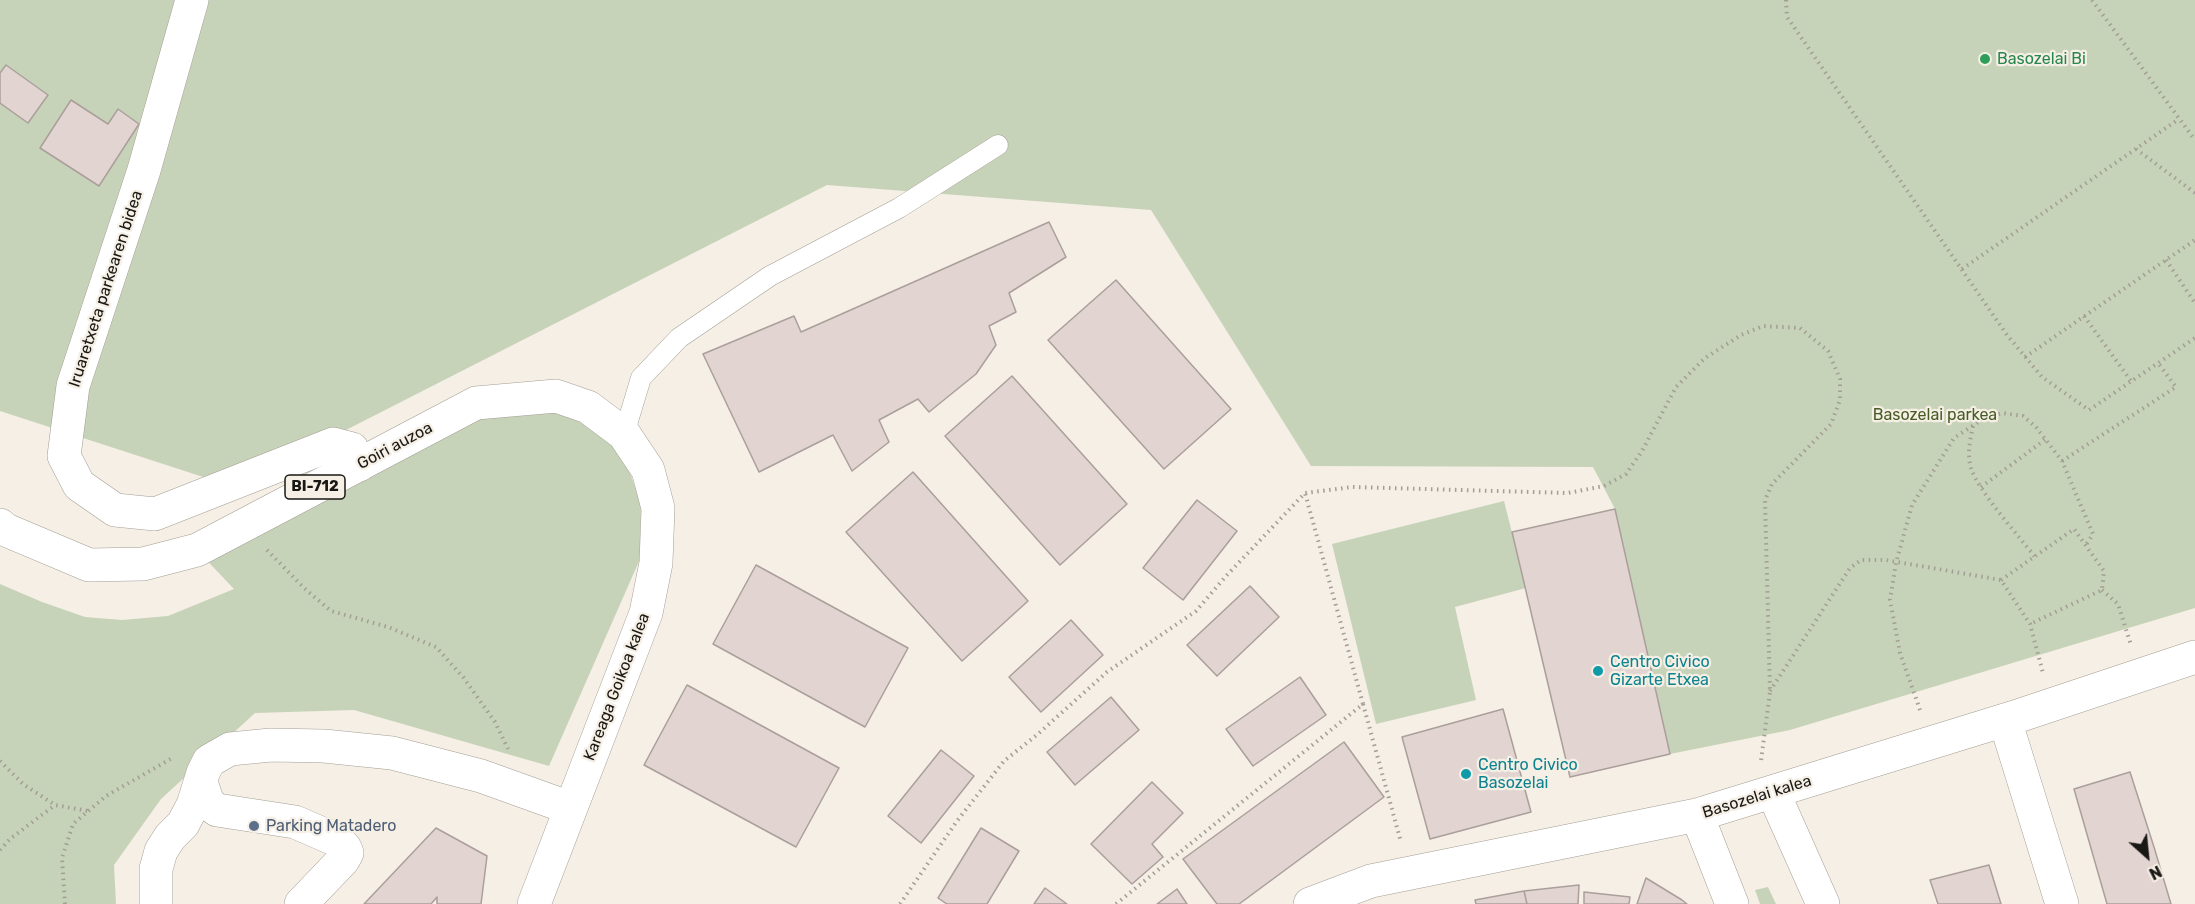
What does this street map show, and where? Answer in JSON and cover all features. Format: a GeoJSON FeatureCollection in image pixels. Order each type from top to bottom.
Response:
{"type":"FeatureCollection","features":[{"type":"Feature","properties":{"kind":"street","name":"Iruaretxeta parkearen bidea"},"geometry":{"type":"LineString","coordinates":[[192,0],[144,170],[73,386],[64,456],[79,485],[115,510],[155,514],[333,444],[352,449],[359,465]]}},
{"type":"Feature","properties":{"kind":"street","name":"Goiri auzoa"},"geometry":{"type":"LineString","coordinates":[[0,525],[6,530],[88,565],[143,564],[197,550],[476,403],[556,396],[588,407],[624,434]]}},
{"type":"Feature","properties":{"kind":"street","name":"Kareaga Goikoa kalea"},"geometry":{"type":"LineString","coordinates":[[534,904],[646,613],[656,563],[658,508],[648,470],[624,434]]}},
{"type":"Feature","properties":{"kind":"street","name":"Basozelai kalea"},"geometry":{"type":"LineString","coordinates":[[1310,904],[1371,881],[1697,815],[2005,720],[2195,657]]}},
{"type":"Feature","properties":{"kind":"street"},"geometry":{"type":"LineString","coordinates":[[2005,720],[2062,904]]}},
{"type":"Feature","properties":{"kind":"street"},"geometry":{"type":"LineString","coordinates":[[156,904],[156,869],[161,851],[170,837],[183,824],[209,761],[230,749],[271,745],[324,746],[392,753],[481,776],[570,808]]}},
{"type":"Feature","properties":{"kind":"street"},"geometry":{"type":"LineString","coordinates":[[201,782],[208,803],[217,810],[295,822],[339,841],[345,848],[347,853],[343,860],[301,904]]}},
{"type":"Feature","properties":{"kind":"street"},"geometry":{"type":"LineString","coordinates":[[1773,792],[1823,904]]}},
{"type":"Feature","properties":{"kind":"street"},"geometry":{"type":"LineString","coordinates":[[1697,815],[1732,904]]}},
{"type":"Feature","properties":{"kind":"lane"},"geometry":{"type":"LineString","coordinates":[[624,434],[641,378],[679,338],[770,276],[899,208],[998,145]]}},
{"type":"Feature","properties":{"kind":"path"},"geometry":{"type":"LineString","coordinates":[[1786,0],[1787,17],[1962,269],[2042,377],[2089,410],[2195,338]]}},
{"type":"Feature","properties":{"kind":"path"},"geometry":{"type":"LineString","coordinates":[[2092,0],[2195,140]]}},
{"type":"Feature","properties":{"kind":"path"},"geometry":{"type":"LineString","coordinates":[[1962,269],[2179,119]]}},
{"type":"Feature","properties":{"kind":"path"},"geometry":{"type":"LineString","coordinates":[[2136,149],[2195,193]]}},
{"type":"Feature","properties":{"kind":"path"},"geometry":{"type":"LineString","coordinates":[[2025,357],[2195,240]]}},
{"type":"Feature","properties":{"kind":"path"},"geometry":{"type":"LineString","coordinates":[[2166,260],[2195,303]]}},
{"type":"Feature","properties":{"kind":"path"},"geometry":{"type":"LineString","coordinates":[[2084,316],[2131,381]]}},
{"type":"Feature","properties":{"kind":"path"},"geometry":{"type":"LineString","coordinates":[[900,904],[957,821],[1004,760],[1038,734],[1107,672],[1196,611],[1305,493],[1352,488],[1568,493],[1604,486],[1626,474],[1642,451],[1676,387],[1705,358],[1741,335],[1763,326],[1800,328],[1828,351],[1840,379],[1840,400],[1831,424],[1772,484],[1765,500],[1770,692],[1761,761],[1773,792]]}},
{"type":"Feature","properties":{"kind":"path"},"geometry":{"type":"LineString","coordinates":[[2062,461],[2176,387],[2158,363]]}},
{"type":"Feature","properties":{"kind":"path"},"geometry":{"type":"LineString","coordinates":[[1920,710],[1900,653],[1890,600],[1896,562],[1912,505],[1954,438],[1983,419],[2002,413],[2023,416],[2036,427],[2062,461],[2092,534],[2086,545]]}},
{"type":"Feature","properties":{"kind":"path"},"geometry":{"type":"LineString","coordinates":[[1973,425],[1969,447],[1971,468],[1981,487],[2035,557]]}},
{"type":"Feature","properties":{"kind":"path"},"geometry":{"type":"LineString","coordinates":[[1981,487],[2046,439]]}},
{"type":"Feature","properties":{"kind":"path"},"geometry":{"type":"LineString","coordinates":[[1305,493],[1403,849]]}},
{"type":"Feature","properties":{"kind":"path"},"geometry":{"type":"LineString","coordinates":[[1770,692],[1850,568],[1862,560],[1896,562],[2001,580],[2074,529],[2104,571],[2102,590]]}},
{"type":"Feature","properties":{"kind":"path"},"geometry":{"type":"LineString","coordinates":[[265,548],[304,588],[331,611],[388,627],[436,647],[463,677],[495,722],[510,754]]}},
{"type":"Feature","properties":{"kind":"path"},"geometry":{"type":"LineString","coordinates":[[2001,580],[2030,624],[2043,672]]}},
{"type":"Feature","properties":{"kind":"path"},"geometry":{"type":"LineString","coordinates":[[2030,624],[2102,590]]}},
{"type":"Feature","properties":{"kind":"path"},"geometry":{"type":"LineString","coordinates":[[2102,590],[2118,604],[2131,645]]}},
{"type":"Feature","properties":{"kind":"path"},"geometry":{"type":"LineString","coordinates":[[1116,904],[1363,704]]}},
{"type":"Feature","properties":{"kind":"path"},"geometry":{"type":"LineString","coordinates":[[0,761],[23,784],[55,804],[89,811]]}},
{"type":"Feature","properties":{"kind":"path"},"geometry":{"type":"LineString","coordinates":[[0,850],[10,839],[55,804]]}},
{"type":"Feature","properties":{"kind":"green space","name":"Basozelai parkea"},"geometry":{"type":"Polygon","coordinates":[[[0,0],[2195,0],[2195,608],[1790,730],[1670,754],[1615,509],[1593,467],[1311,466],[1151,210],[827,185],[234,487],[0,411],[0,0]]]}},
{"type":"Feature","properties":{"kind":"green space"},"geometry":{"type":"Polygon","coordinates":[[[537,406],[595,421],[623,454],[641,503],[640,559],[549,766],[354,710],[255,713],[161,799],[114,865],[116,904],[0,904],[0,584],[85,617],[122,620],[168,616],[234,589],[197,550],[463,412],[537,406]]]}},
{"type":"Feature","properties":{"kind":"green space"},"geometry":{"type":"Polygon","coordinates":[[[1504,501],[1526,588],[1455,607],[1476,700],[1376,724],[1332,544],[1504,501]]]}},
{"type":"Feature","properties":{"kind":"green space"},"geometry":{"type":"Polygon","coordinates":[[[1768,887],[1776,904],[1760,904],[1755,890],[1768,887]]]}},
{"type":"Feature","properties":{"kind":"building"},"geometry":{"type":"Polygon","coordinates":[[[6,65],[48,95],[28,123],[0,103],[0,73],[6,65]]]}},
{"type":"Feature","properties":{"kind":"building"},"geometry":{"type":"Polygon","coordinates":[[[71,100],[108,124],[118,109],[139,124],[99,186],[40,148],[71,100]]]}},
{"type":"Feature","properties":{"kind":"building"},"geometry":{"type":"Polygon","coordinates":[[[1049,222],[1066,257],[1009,293],[1016,312],[989,326],[996,345],[976,374],[929,412],[918,399],[879,420],[889,442],[852,471],[833,435],[759,472],[703,354],[794,316],[801,332],[1049,222]]]}},
{"type":"Feature","properties":{"kind":"building"},"geometry":{"type":"Polygon","coordinates":[[[1116,280],[1231,409],[1164,469],[1048,340],[1116,280]]]}},
{"type":"Feature","properties":{"kind":"building"},"geometry":{"type":"Polygon","coordinates":[[[1012,376],[1127,504],[1060,565],[945,436],[1012,376]]]}},
{"type":"Feature","properties":{"kind":"building"},"geometry":{"type":"Polygon","coordinates":[[[913,472],[1028,601],[962,661],[846,532],[913,472]]]}},
{"type":"Feature","properties":{"kind":"building"},"geometry":{"type":"Polygon","coordinates":[[[1197,500],[1237,531],[1183,600],[1143,568],[1197,500]]]}},
{"type":"Feature","properties":{"kind":"building","name":"Centro Civico Gizarte Etxea"},"geometry":{"type":"Polygon","coordinates":[[[1615,509],[1670,754],[1570,777],[1512,532],[1615,509]]]}},
{"type":"Feature","properties":{"kind":"building"},"geometry":{"type":"Polygon","coordinates":[[[756,565],[908,648],[865,727],[713,644],[756,565]]]}},
{"type":"Feature","properties":{"kind":"building"},"geometry":{"type":"Polygon","coordinates":[[[1250,586],[1279,617],[1217,676],[1187,645],[1250,586]]]}},
{"type":"Feature","properties":{"kind":"building"},"geometry":{"type":"Polygon","coordinates":[[[1071,620],[1103,655],[1041,712],[1009,677],[1071,620]]]}},
{"type":"Feature","properties":{"kind":"building"},"geometry":{"type":"Polygon","coordinates":[[[1300,677],[1326,715],[1253,766],[1226,729],[1300,677]]]}},
{"type":"Feature","properties":{"kind":"building"},"geometry":{"type":"Polygon","coordinates":[[[687,685],[839,768],[796,847],[644,765],[687,685]]]}},
{"type":"Feature","properties":{"kind":"building"},"geometry":{"type":"Polygon","coordinates":[[[1111,697],[1139,730],[1075,785],[1047,752],[1111,697]]]}},
{"type":"Feature","properties":{"kind":"building","name":"Centro Civico Basozelai"},"geometry":{"type":"Polygon","coordinates":[[[1503,709],[1531,812],[1430,839],[1402,737],[1503,709]]]}},
{"type":"Feature","properties":{"kind":"building"},"geometry":{"type":"Polygon","coordinates":[[[1344,742],[1384,797],[1239,904],[1217,904],[1183,859],[1344,742]]]}},
{"type":"Feature","properties":{"kind":"building"},"geometry":{"type":"Polygon","coordinates":[[[941,750],[974,776],[921,843],[888,816],[941,750]]]}},
{"type":"Feature","properties":{"kind":"building"},"geometry":{"type":"Polygon","coordinates":[[[2130,772],[2171,904],[2107,904],[2074,789],[2130,772]]]}},
{"type":"Feature","properties":{"kind":"building"},"geometry":{"type":"Polygon","coordinates":[[[1152,782],[1183,813],[1152,844],[1163,857],[1132,884],[1091,844],[1152,782]]]}},
{"type":"Feature","properties":{"kind":"building"},"geometry":{"type":"Polygon","coordinates":[[[436,828],[487,856],[481,904],[437,904],[437,897],[431,904],[364,904],[436,828]]]}},
{"type":"Feature","properties":{"kind":"building"},"geometry":{"type":"Polygon","coordinates":[[[981,828],[1019,851],[987,904],[947,904],[938,898],[981,828]]]}},
{"type":"Feature","properties":{"kind":"building"},"geometry":{"type":"Polygon","coordinates":[[[1989,865],[2001,904],[1938,904],[1930,880],[1989,865]]]}},
{"type":"Feature","properties":{"kind":"building"},"geometry":{"type":"Polygon","coordinates":[[[1646,878],[1682,900],[1687,904],[1637,904],[1646,878]]]}},
{"type":"Feature","properties":{"kind":"building"},"geometry":{"type":"Polygon","coordinates":[[[1579,885],[1578,904],[1527,904],[1524,891],[1579,885]]]}},
{"type":"Feature","properties":{"kind":"building"},"geometry":{"type":"Polygon","coordinates":[[[1045,888],[1067,904],[1034,904],[1045,888]]]}},
{"type":"Feature","properties":{"kind":"building"},"geometry":{"type":"Polygon","coordinates":[[[1177,889],[1187,904],[1157,904],[1177,889]]]}},
{"type":"Feature","properties":{"kind":"building"},"geometry":{"type":"Polygon","coordinates":[[[1524,891],[1527,904],[1476,904],[1475,900],[1524,891]]]}},
{"type":"Feature","properties":{"kind":"building"},"geometry":{"type":"Polygon","coordinates":[[[1584,892],[1630,897],[1629,904],[1584,904],[1584,892]]]}},
{"type":"Feature","properties":{"kind":"place","name":"Basozelai Bi"},"geometry":{"type":"Point","coordinates":[1985,59]}},
{"type":"Feature","properties":{"kind":"place","name":"Centro Civico Gizarte Etxea"},"geometry":{"type":"Point","coordinates":[1598,671]}},
{"type":"Feature","properties":{"kind":"place","name":"Centro Civico Basozelai"},"geometry":{"type":"Point","coordinates":[1466,774]}},
{"type":"Feature","properties":{"kind":"place","name":"Parking Matadero"},"geometry":{"type":"Point","coordinates":[254,826]}}]}
